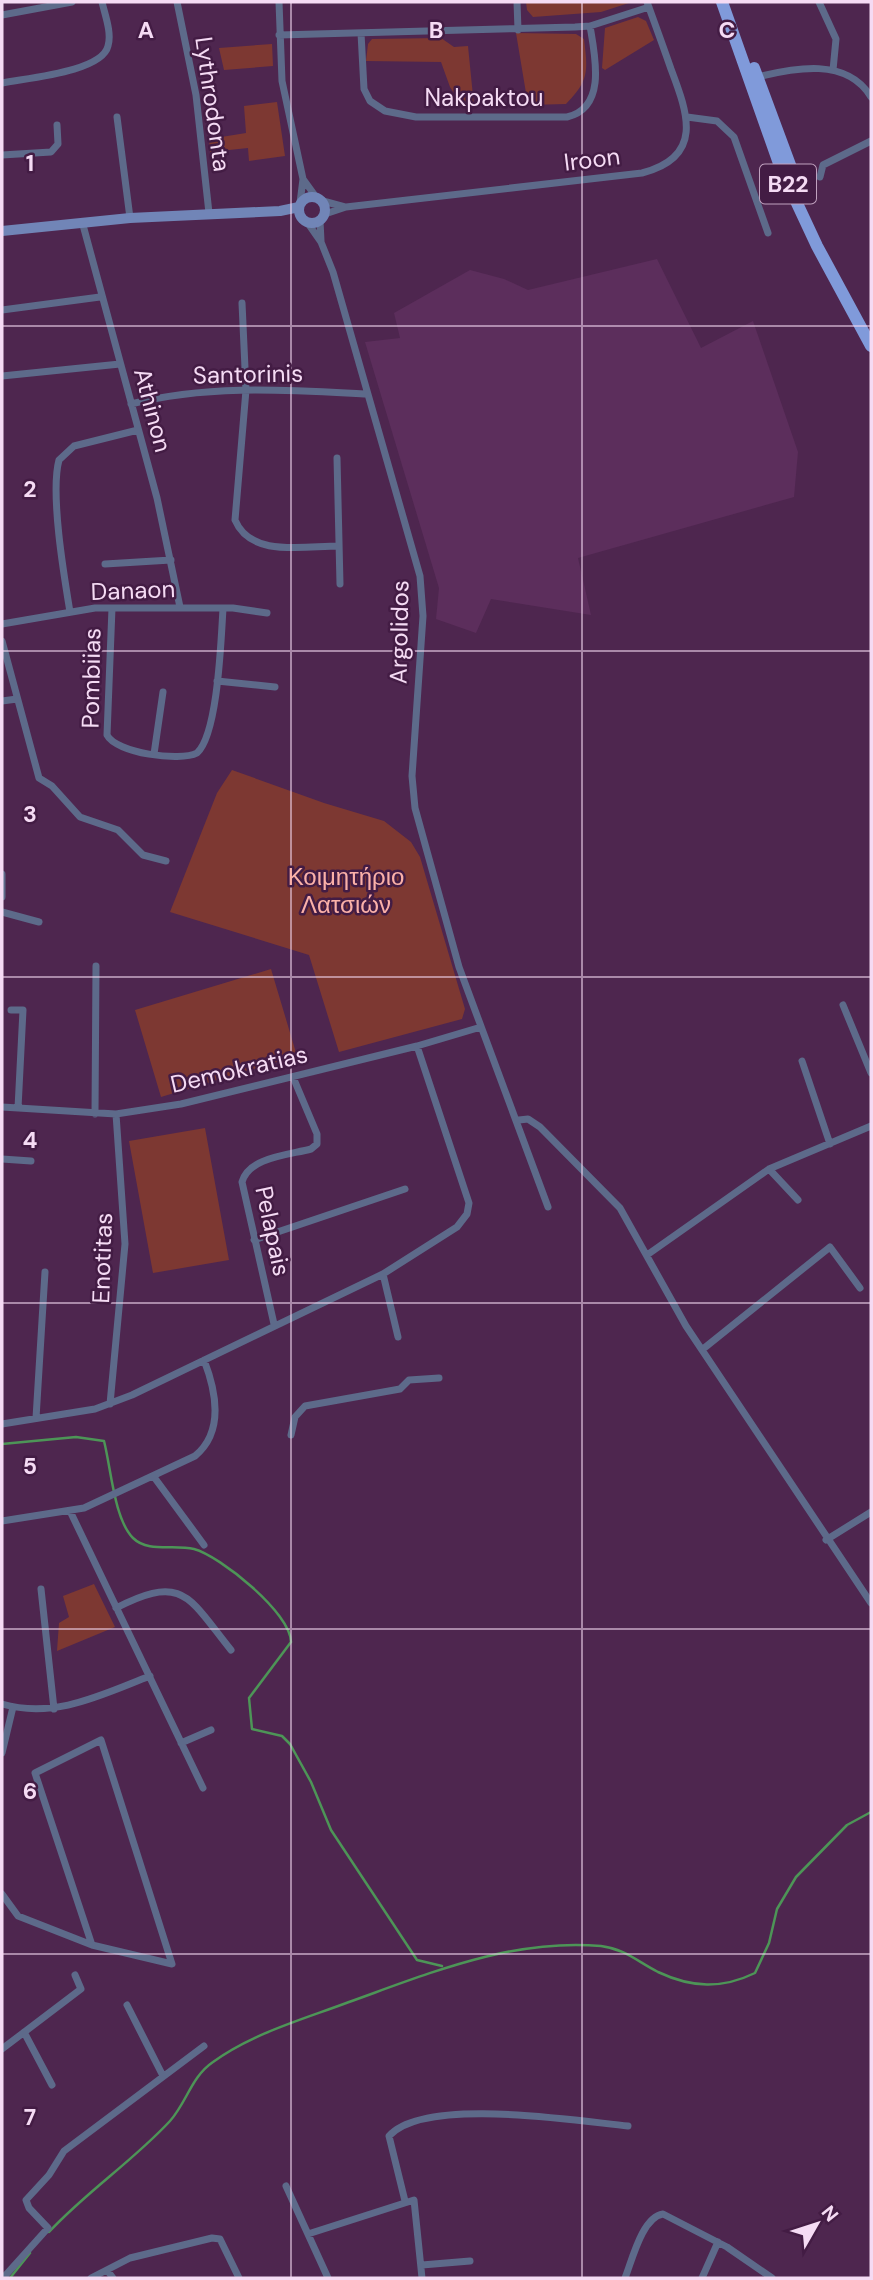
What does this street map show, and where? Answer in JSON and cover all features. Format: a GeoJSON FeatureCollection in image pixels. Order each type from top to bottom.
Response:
{"type":"FeatureCollection","features":[{"type":"Feature","properties":{"kind":"main road","name":"B22"},"geometry":{"type":"LineString","coordinates":[[722,2],[838,284],[871,346]]}},
{"type":"Feature","properties":{"kind":"main road","name":"B22"},"geometry":{"type":"LineString","coordinates":[[731,2],[753,78]]}},
{"type":"Feature","properties":{"kind":"street"},"geometry":{"type":"LineString","coordinates":[[2,15],[72,2]]}},
{"type":"Feature","properties":{"kind":"street"},"geometry":{"type":"LineString","coordinates":[[2,83],[86,66],[100,59],[109,42],[102,2]]}},
{"type":"Feature","properties":{"kind":"street","name":"Lythrodonta"},"geometry":{"type":"LineString","coordinates":[[177,2],[196,95],[209,213]]}},
{"type":"Feature","properties":{"kind":"street"},"geometry":{"type":"LineString","coordinates":[[279,2],[279,35],[286,108],[303,179],[302,212]]}},
{"type":"Feature","properties":{"kind":"street"},"geometry":{"type":"LineString","coordinates":[[517,2],[519,30]]}},
{"type":"Feature","properties":{"kind":"street"},"geometry":{"type":"LineString","coordinates":[[819,2],[836,39],[833,70]]}},
{"type":"Feature","properties":{"kind":"street"},"geometry":{"type":"LineString","coordinates":[[279,35],[590,26],[648,5],[687,117],[717,121],[734,136],[768,233]]}},
{"type":"Feature","properties":{"kind":"street","name":"Nakpaktou"},"geometry":{"type":"LineString","coordinates":[[361,33],[364,89],[371,101],[385,111],[416,117],[567,117],[583,110],[593,94],[595,73],[590,26]]}},
{"type":"Feature","properties":{"kind":"street"},"geometry":{"type":"LineString","coordinates":[[753,78],[800,67],[833,70],[854,80],[871,97]]}},
{"type":"Feature","properties":{"kind":"street"},"geometry":{"type":"LineString","coordinates":[[117,117],[130,218]]}},
{"type":"Feature","properties":{"kind":"street","name":"Iroon"},"geometry":{"type":"LineString","coordinates":[[322,217],[346,207],[649,172],[662,166],[680,150],[687,133],[687,117]]}},
{"type":"Feature","properties":{"kind":"street"},"geometry":{"type":"LineString","coordinates":[[2,155],[51,152],[58,144],[57,125]]}},
{"type":"Feature","properties":{"kind":"street"},"geometry":{"type":"LineString","coordinates":[[820,177],[823,165],[871,141]]}},
{"type":"Feature","properties":{"kind":"street"},"geometry":{"type":"LineString","coordinates":[[2,231],[209,213],[280,211],[302,212],[322,217],[319,199],[303,179]]}},
{"type":"Feature","properties":{"kind":"street"},"geometry":{"type":"LineString","coordinates":[[302,212],[307,197],[319,199]]}},
{"type":"Feature","properties":{"kind":"street","name":"Iroon"},"geometry":{"type":"LineString","coordinates":[[319,199],[346,207]]}},
{"type":"Feature","properties":{"kind":"street","name":"Argolidos"},"geometry":{"type":"LineString","coordinates":[[302,212],[321,242],[340,293],[418,564],[422,589],[413,762],[415,808],[459,967],[519,1120],[548,1206]]}},
{"type":"Feature","properties":{"kind":"street","name":"Argolidos"},"geometry":{"type":"LineString","coordinates":[[321,242],[322,217]]}},
{"type":"Feature","properties":{"kind":"street","name":"Athinon"},"geometry":{"type":"LineString","coordinates":[[83,225],[100,298],[138,430],[180,607]]}},
{"type":"Feature","properties":{"kind":"street"},"geometry":{"type":"LineString","coordinates":[[2,310],[100,298]]}},
{"type":"Feature","properties":{"kind":"street"},"geometry":{"type":"LineString","coordinates":[[242,303],[246,390],[235,520],[239,530],[249,541],[263,545],[339,546]]}},
{"type":"Feature","properties":{"kind":"street"},"geometry":{"type":"LineString","coordinates":[[2,376],[120,364]]}},
{"type":"Feature","properties":{"kind":"street","name":"Santorinis"},"geometry":{"type":"LineString","coordinates":[[131,404],[172,395],[246,390],[368,394]]}},
{"type":"Feature","properties":{"kind":"street"},"geometry":{"type":"LineString","coordinates":[[70,612],[65,589],[57,499],[60,460],[76,445],[138,430]]}},
{"type":"Feature","properties":{"kind":"street"},"geometry":{"type":"LineString","coordinates":[[337,458],[340,584]]}},
{"type":"Feature","properties":{"kind":"street"},"geometry":{"type":"LineString","coordinates":[[105,564],[171,560]]}},
{"type":"Feature","properties":{"kind":"street","name":"Danaon"},"geometry":{"type":"LineString","coordinates":[[2,624],[112,608],[180,607],[267,612]]}},
{"type":"Feature","properties":{"kind":"street","name":"Pombiias"},"geometry":{"type":"LineString","coordinates":[[112,608],[107,736],[119,748],[185,757],[197,753],[205,741],[217,681]]}},
{"type":"Feature","properties":{"kind":"street"},"geometry":{"type":"LineString","coordinates":[[223,609],[217,681],[275,687]]}},
{"type":"Feature","properties":{"kind":"street"},"geometry":{"type":"LineString","coordinates":[[2,642],[39,778],[52,786],[80,817],[118,830],[143,855],[166,861]]}},
{"type":"Feature","properties":{"kind":"street"},"geometry":{"type":"LineString","coordinates":[[155,754],[163,692]]}},
{"type":"Feature","properties":{"kind":"street"},"geometry":{"type":"LineString","coordinates":[[2,701],[17,699]]}},
{"type":"Feature","properties":{"kind":"street"},"geometry":{"type":"LineString","coordinates":[[2,874],[2,897]]}},
{"type":"Feature","properties":{"kind":"street"},"geometry":{"type":"LineString","coordinates":[[2,912],[39,922]]}},
{"type":"Feature","properties":{"kind":"street"},"geometry":{"type":"LineString","coordinates":[[95,1114],[96,966]]}},
{"type":"Feature","properties":{"kind":"street"},"geometry":{"type":"LineString","coordinates":[[843,1005],[871,1073]]}},
{"type":"Feature","properties":{"kind":"street"},"geometry":{"type":"LineString","coordinates":[[11,1010],[23,1010],[18,1108]]}},
{"type":"Feature","properties":{"kind":"street","name":"Demokratias"},"geometry":{"type":"LineString","coordinates":[[2,1107],[116,1114],[181,1104],[417,1046],[481,1027]]}},
{"type":"Feature","properties":{"kind":"street"},"geometry":{"type":"LineString","coordinates":[[2,1424],[110,1404],[383,1274],[457,1227],[469,1209],[417,1046]]}},
{"type":"Feature","properties":{"kind":"street"},"geometry":{"type":"LineString","coordinates":[[802,1062],[830,1144]]}},
{"type":"Feature","properties":{"kind":"street","name":"Pelapais"},"geometry":{"type":"LineString","coordinates":[[274,1324],[242,1187],[246,1172],[257,1163],[311,1149],[318,1140],[293,1077]]}},
{"type":"Feature","properties":{"kind":"street","name":"Enotitas"},"geometry":{"type":"LineString","coordinates":[[110,1404],[125,1244],[116,1114]]}},
{"type":"Feature","properties":{"kind":"street"},"geometry":{"type":"LineString","coordinates":[[519,1120],[528,1119],[540,1127],[608,1193],[647,1255],[679,1314],[826,1540],[871,1603]]}},
{"type":"Feature","properties":{"kind":"street"},"geometry":{"type":"LineString","coordinates":[[647,1255],[769,1169],[871,1126]]}},
{"type":"Feature","properties":{"kind":"street"},"geometry":{"type":"LineString","coordinates":[[2,1159],[31,1161]]}},
{"type":"Feature","properties":{"kind":"street"},"geometry":{"type":"LineString","coordinates":[[769,1169],[798,1200]]}},
{"type":"Feature","properties":{"kind":"street"},"geometry":{"type":"LineString","coordinates":[[254,1240],[405,1189]]}},
{"type":"Feature","properties":{"kind":"street"},"geometry":{"type":"LineString","coordinates":[[703,1349],[830,1247],[860,1288]]}},
{"type":"Feature","properties":{"kind":"street"},"geometry":{"type":"LineString","coordinates":[[36,1418],[45,1272]]}},
{"type":"Feature","properties":{"kind":"street"},"geometry":{"type":"LineString","coordinates":[[383,1274],[398,1337]]}},
{"type":"Feature","properties":{"kind":"street"},"geometry":{"type":"LineString","coordinates":[[2,1521],[70,1511],[104,1500],[195,1456],[208,1442],[215,1409],[212,1385],[204,1360]]}},
{"type":"Feature","properties":{"kind":"street"},"geometry":{"type":"LineString","coordinates":[[291,1435],[296,1413],[305,1406],[400,1389],[409,1380],[439,1378]]}},
{"type":"Feature","properties":{"kind":"street"},"geometry":{"type":"LineString","coordinates":[[154,1477],[204,1545]]}},
{"type":"Feature","properties":{"kind":"street"},"geometry":{"type":"LineString","coordinates":[[70,1511],[202,1788]]}},
{"type":"Feature","properties":{"kind":"street"},"geometry":{"type":"LineString","coordinates":[[826,1540],[871,1512]]}},
{"type":"Feature","properties":{"kind":"street"},"geometry":{"type":"LineString","coordinates":[[41,1589],[54,1709]]}},
{"type":"Feature","properties":{"kind":"street"},"geometry":{"type":"LineString","coordinates":[[116,1608],[152,1591],[175,1592],[195,1605],[231,1650]]}},
{"type":"Feature","properties":{"kind":"street"},"geometry":{"type":"LineString","coordinates":[[2,1704],[54,1709],[84,1702],[150,1676]]}},
{"type":"Feature","properties":{"kind":"street"},"geometry":{"type":"LineString","coordinates":[[2,1752],[13,1707]]}},
{"type":"Feature","properties":{"kind":"street"},"geometry":{"type":"LineString","coordinates":[[181,1742],[211,1730]]}},
{"type":"Feature","properties":{"kind":"street"},"geometry":{"type":"LineString","coordinates":[[2,1894],[18,1916],[92,1945],[173,1964],[102,1740],[35,1773],[92,1945]]}},
{"type":"Feature","properties":{"kind":"street"},"geometry":{"type":"LineString","coordinates":[[2,2049],[81,1989],[75,1975]]}},
{"type":"Feature","properties":{"kind":"street"},"geometry":{"type":"LineString","coordinates":[[127,2005],[163,2076]]}},
{"type":"Feature","properties":{"kind":"street"},"geometry":{"type":"LineString","coordinates":[[24,2032],[52,2085]]}},
{"type":"Feature","properties":{"kind":"street"},"geometry":{"type":"LineString","coordinates":[[3,2278],[48,2228],[29,2208],[27,2198],[49,2175],[68,2148],[204,2046]]}},
{"type":"Feature","properties":{"kind":"street"},"geometry":{"type":"LineString","coordinates":[[405,2201],[389,2136],[396,2128],[426,2120],[491,2113],[628,2126]]}},
{"type":"Feature","properties":{"kind":"street"},"geometry":{"type":"LineString","coordinates":[[286,2186],[328,2278]]}},
{"type":"Feature","properties":{"kind":"street"},"geometry":{"type":"LineString","coordinates":[[308,2234],[414,2200],[422,2278]]}},
{"type":"Feature","properties":{"kind":"street"},"geometry":{"type":"LineString","coordinates":[[625,2278],[648,2224],[656,2215],[667,2215],[718,2242],[772,2278]]}},
{"type":"Feature","properties":{"kind":"street"},"geometry":{"type":"LineString","coordinates":[[91,2278],[130,2259],[212,2238],[220,2239],[227,2247],[239,2278]]}},
{"type":"Feature","properties":{"kind":"street"},"geometry":{"type":"LineString","coordinates":[[702,2278],[718,2242]]}},
{"type":"Feature","properties":{"kind":"street"},"geometry":{"type":"LineString","coordinates":[[422,2265],[470,2261]]}},
{"type":"Feature","properties":{"kind":"street"},"geometry":{"type":"LineString","coordinates":[[107,2270],[113,2278]]}},
{"type":"Feature","properties":{"kind":"shaded area"},"geometry":{"type":"Polygon","coordinates":[[[657,259],[701,348],[753,321],[798,452],[794,497],[578,558],[591,615],[491,599],[476,633],[436,619],[439,588],[365,342],[400,338],[394,313],[470,270],[504,279],[528,290],[657,259]]]}},
{"type":"Feature","properties":{"kind":"green space"},"geometry":{"type":"Polygon","coordinates":[[[526,2],[632,2],[601,12],[533,17],[527,10],[526,2]]]}},
{"type":"Feature","properties":{"kind":"green space"},"geometry":{"type":"Polygon","coordinates":[[[638,17],[646,21],[654,40],[605,70],[602,68],[605,28],[638,17]]]}},
{"type":"Feature","properties":{"kind":"green space"},"geometry":{"type":"Polygon","coordinates":[[[516,33],[576,34],[584,39],[585,75],[579,89],[566,104],[528,105],[516,33]]]}},
{"type":"Feature","properties":{"kind":"green space"},"geometry":{"type":"Polygon","coordinates":[[[441,38],[454,47],[468,46],[474,106],[463,107],[450,87],[441,62],[366,61],[368,44],[372,39],[441,38]]]}},
{"type":"Feature","properties":{"kind":"green space"},"geometry":{"type":"Polygon","coordinates":[[[272,44],[273,66],[224,70],[219,48],[272,44]]]}},
{"type":"Feature","properties":{"kind":"green space"},"geometry":{"type":"Polygon","coordinates":[[[277,102],[285,156],[249,161],[248,148],[210,152],[209,139],[246,133],[244,106],[277,102]]]}},
{"type":"Feature","properties":{"kind":"green space","name":"Κοιμητήριο Λατσιών"},"geometry":{"type":"Polygon","coordinates":[[[232,770],[384,821],[411,842],[420,857],[465,1009],[462,1019],[339,1052],[309,955],[170,912],[217,793],[232,770]]]}},
{"type":"Feature","properties":{"kind":"green space"},"geometry":{"type":"Polygon","coordinates":[[[271,969],[297,1056],[161,1097],[135,1010],[271,969]]]}},
{"type":"Feature","properties":{"kind":"green space"},"geometry":{"type":"Polygon","coordinates":[[[205,1128],[229,1260],[153,1273],[129,1141],[205,1128]]]}},
{"type":"Feature","properties":{"kind":"green space"},"geometry":{"type":"Polygon","coordinates":[[[94,1584],[115,1627],[57,1651],[59,1623],[69,1617],[63,1596],[94,1584]]]}},
{"type":"Feature","properties":{"kind":"waterway"},"geometry":{"type":"LineString","coordinates":[[2,1444],[76,1437],[104,1441],[117,1506],[121,1519],[133,1538],[146,1545],[194,1549],[206,1554],[252,1587],[280,1616],[291,1642],[249,1698],[252,1729],[282,1736],[290,1744],[311,1782],[331,1830],[417,1960],[442,1966]]}},
{"type":"Feature","properties":{"kind":"waterway"},"geometry":{"type":"LineString","coordinates":[[49,2232],[170,2121],[199,2075],[213,2062],[245,2043],[297,2021],[441,1969],[536,1947],[568,1945],[610,1948],[658,1972],[695,1984],[731,1982],[755,1973],[769,1943],[777,1909],[796,1877],[847,1825],[871,1812]]}},
{"type":"Feature","properties":{"kind":"waterway"},"geometry":{"type":"LineString","coordinates":[[10,2278],[30,2253]]}}]}
